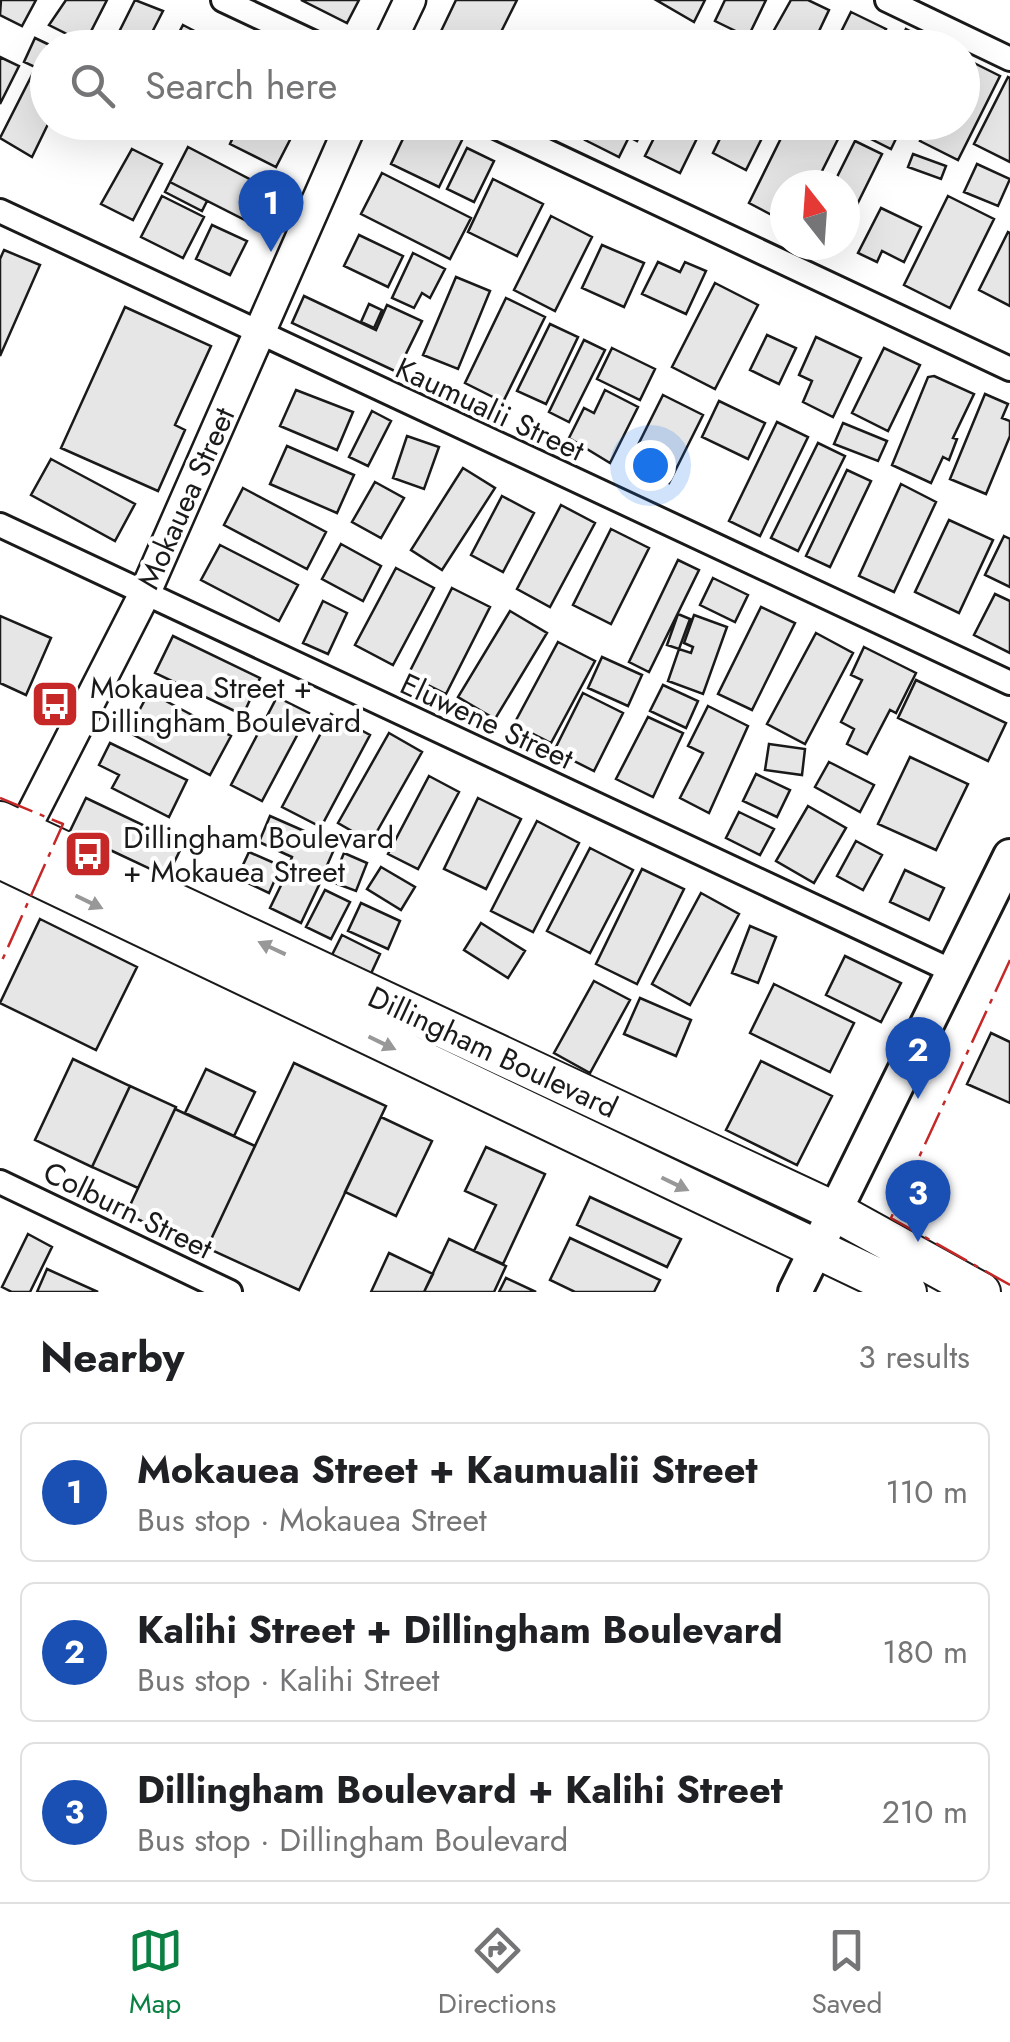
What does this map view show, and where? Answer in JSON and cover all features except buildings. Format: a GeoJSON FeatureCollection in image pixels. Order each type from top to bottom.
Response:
{"type":"FeatureCollection","features":[{"type":"Feature","properties":{"kind":"main road","name":"Dillingham Boulevard"},"geometry":{"type":"LineString","coordinates":[[5,847],[836,1212],[981,1292]]}},
{"type":"Feature","properties":{"kind":"main road","name":"Dillingham Boulevard"},"geometry":{"type":"LineString","coordinates":[[5,847],[814,1250],[908,1292]]}},
{"type":"Feature","properties":{"kind":"main road"},"geometry":{"type":"LineString","coordinates":[[794,1292],[950,970],[1010,856]]}},
{"type":"Feature","properties":{"kind":"street"},"geometry":{"type":"LineString","coordinates":[[223,0],[286,30]]}},
{"type":"Feature","properties":{"kind":"street"},"geometry":{"type":"LineString","coordinates":[[396,30],[410,0]]}},
{"type":"Feature","properties":{"kind":"street"},"geometry":{"type":"LineString","coordinates":[[887,0],[950,30]]}},
{"type":"Feature","properties":{"kind":"street"},"geometry":{"type":"LineString","coordinates":[[980,45],[1010,59]]}},
{"type":"Feature","properties":{"kind":"street","name":"Mokauea Street"},"geometry":{"type":"LineString","coordinates":[[5,847],[144,595],[344,140]]}},
{"type":"Feature","properties":{"kind":"street"},"geometry":{"type":"LineString","coordinates":[[523,140],[1010,369]]}},
{"type":"Feature","properties":{"kind":"street","name":"Kaumualii Street"},"geometry":{"type":"LineString","coordinates":[[0,211],[258,335],[1010,683]]}},
{"type":"Feature","properties":{"kind":"street","name":"Eluwene Street"},"geometry":{"type":"LineString","coordinates":[[0,525],[950,970]]}},
{"type":"Feature","properties":{"kind":"street","name":"Colburn Street"},"geometry":{"type":"LineString","coordinates":[[0,1182],[230,1292]]}},
{"type":"Feature","properties":{"kind":"power"},"geometry":{"type":"LineString","coordinates":[[0,798],[63,824],[0,965]]}},
{"type":"Feature","properties":{"kind":"power"},"geometry":{"type":"LineString","coordinates":[[1010,960],[891,1218],[1010,1285]]}},
{"type":"Feature","properties":{"kind":"place","name":"Mokauea Street + Kaumualii Street"},"geometry":{"type":"Point","coordinates":[271,252]}},
{"type":"Feature","properties":{"kind":"place","name":"Mokauea Street + Dillingham Boulevard"},"geometry":{"type":"Point","coordinates":[55,704]}},
{"type":"Feature","properties":{"kind":"place","name":"Dillingham Boulevard + Mokauea Street"},"geometry":{"type":"Point","coordinates":[88,854]}},
{"type":"Feature","properties":{"kind":"place","name":"Kalihi Street + Dillingham Boulevard"},"geometry":{"type":"Point","coordinates":[918,1099]}},
{"type":"Feature","properties":{"kind":"place","name":"Dillingham Boulevard + Kalihi Street"},"geometry":{"type":"Point","coordinates":[918,1242]}}]}
